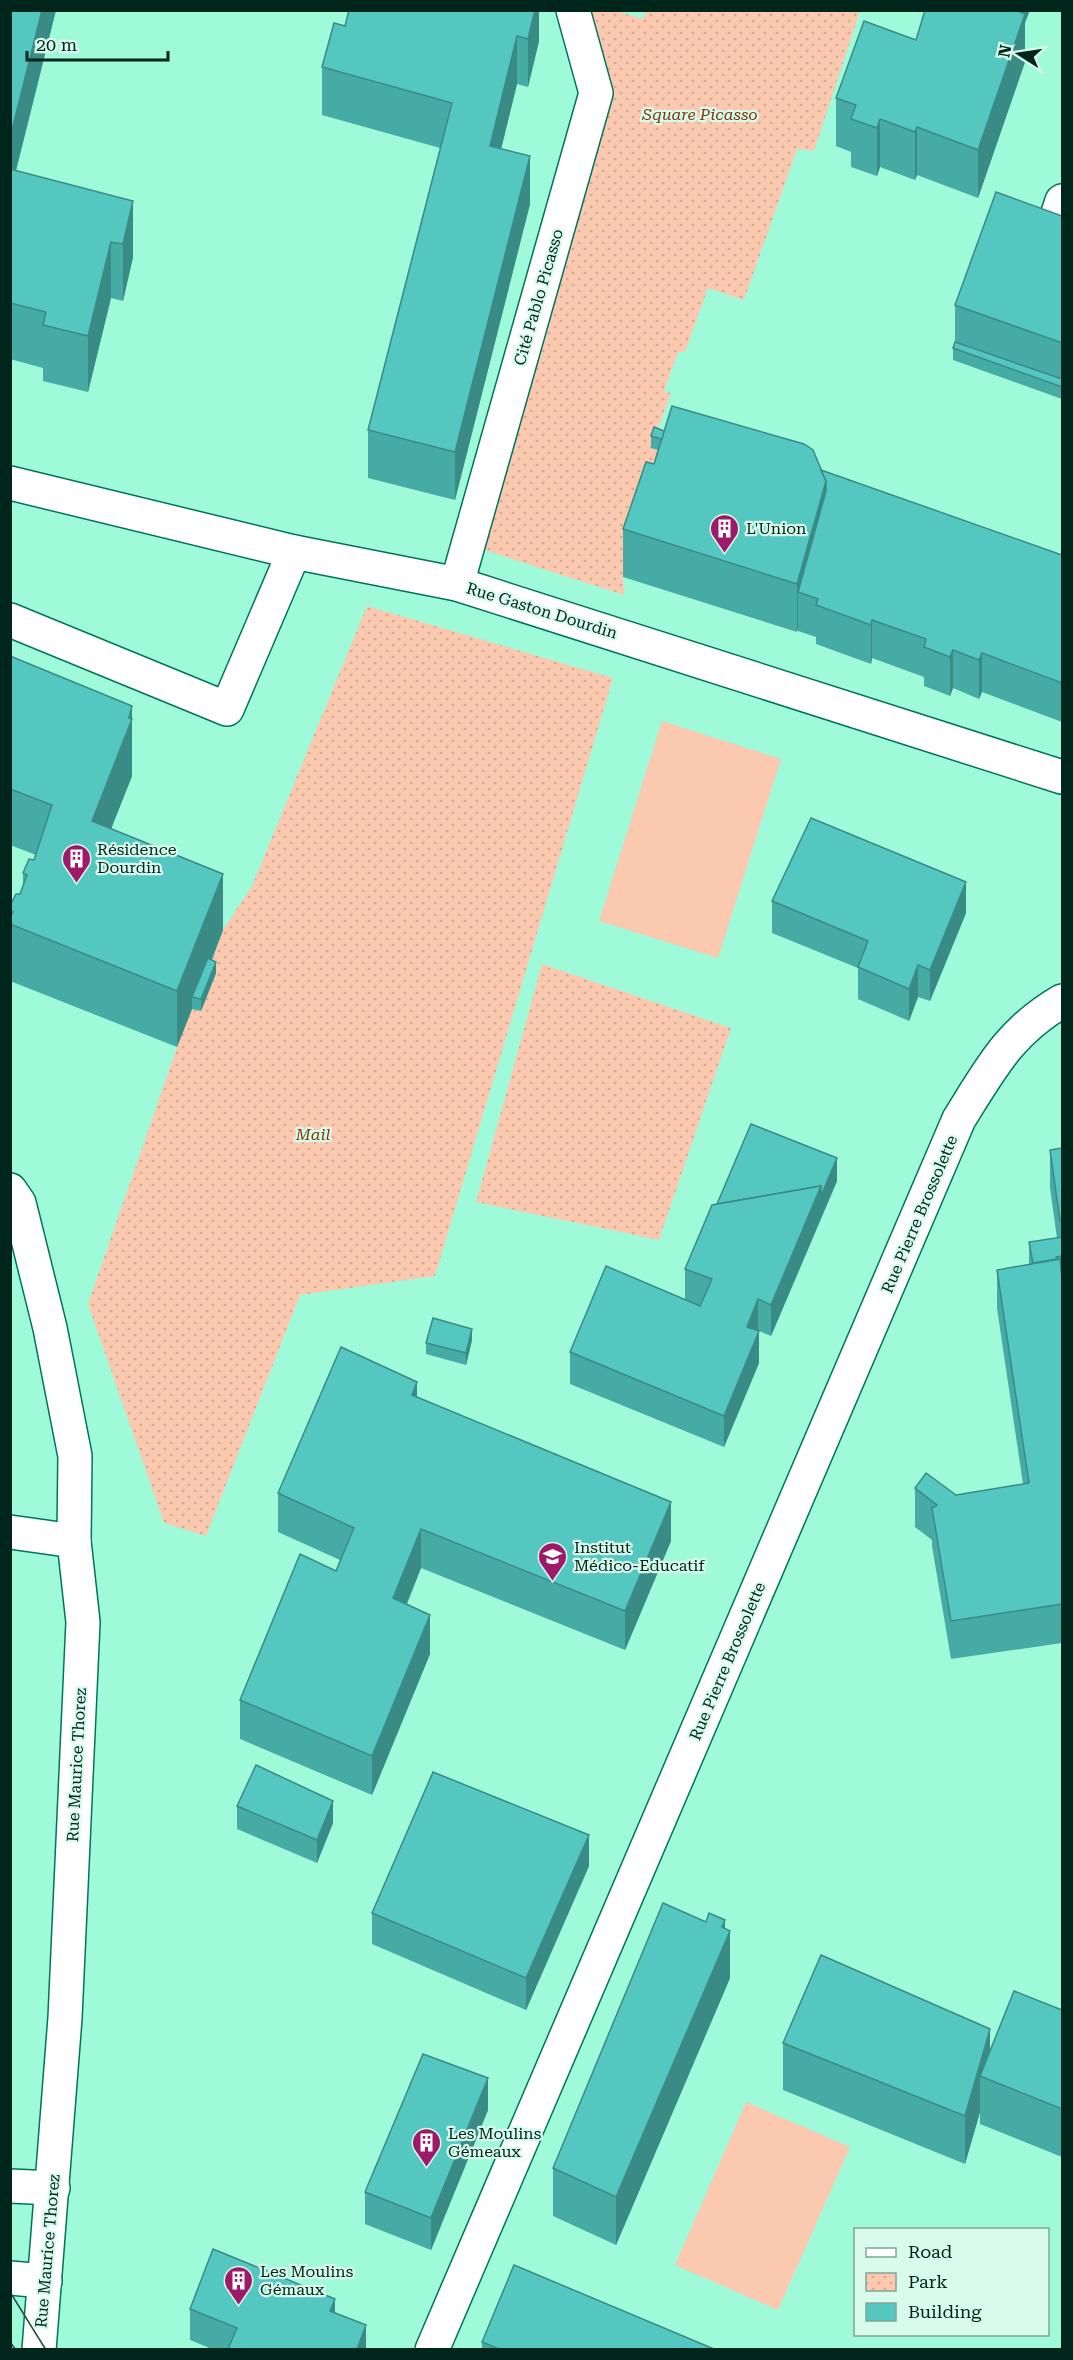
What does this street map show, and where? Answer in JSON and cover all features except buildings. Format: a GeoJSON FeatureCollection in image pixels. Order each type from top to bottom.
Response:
{"type":"FeatureCollection","features":[{"type":"Feature","properties":{"kind":"street","name":"Cité Pablo Picasso"},"geometry":{"type":"LineString","coordinates":[[457,584],[596,93],[573,10]]}},
{"type":"Feature","properties":{"kind":"street"},"geometry":{"type":"LineString","coordinates":[[1062,201],[1055,222],[1062,224]]}},
{"type":"Feature","properties":{"kind":"street","name":"Rue Gaston Dourdin"},"geometry":{"type":"LineString","coordinates":[[10,483],[294,552],[457,584],[1062,777]]}},
{"type":"Feature","properties":{"kind":"street"},"geometry":{"type":"LineString","coordinates":[[10,620],[227,709],[294,552]]}},
{"type":"Feature","properties":{"kind":"street","name":"Rue Pierre Brossolette"},"geometry":{"type":"LineString","coordinates":[[432,2349],[959,1119],[1002,1049],[1036,1016],[1062,1000]]}},
{"type":"Feature","properties":{"kind":"street","name":"Rue Maurice Thorez"},"geometry":{"type":"LineString","coordinates":[[10,1190],[19,1203],[50,1328],[75,1456],[74,1541],[83,1622],[65,2018],[39,2349]]}},
{"type":"Feature","properties":{"kind":"street"},"geometry":{"type":"LineString","coordinates":[[10,1532],[74,1541]]}},
{"type":"Feature","properties":{"kind":"street"},"geometry":{"type":"LineString","coordinates":[[10,2186],[53,2188]]}},
{"type":"Feature","properties":{"kind":"street"},"geometry":{"type":"LineString","coordinates":[[10,2278],[45,2281]]}},
{"type":"Feature","properties":{"kind":"green space","name":"Square Picasso"},"geometry":{"type":"Polygon","coordinates":[[[646,10],[860,11],[814,151],[797,149],[744,300],[708,288],[685,352],[678,352],[664,392],[671,393],[651,447],[672,454],[623,577],[624,595],[478,548],[601,87],[580,11],[616,11],[643,19],[646,10]]]}},
{"type":"Feature","properties":{"kind":"green space","name":"Mail"},"geometry":{"type":"Polygon","coordinates":[[[367,606],[613,678],[435,1276],[300,1295],[206,1536],[164,1523],[88,1304],[177,1047],[192,1009],[201,1011],[208,970],[223,930],[252,886],[367,606]]]}},
{"type":"Feature","properties":{"kind":"green space"},"geometry":{"type":"Polygon","coordinates":[[[662,721],[781,759],[718,958],[599,921],[662,721]]]}},
{"type":"Feature","properties":{"kind":"green space"},"geometry":{"type":"Polygon","coordinates":[[[542,964],[731,1028],[659,1240],[476,1202],[542,964]]]}},
{"type":"Feature","properties":{"kind":"green space"},"geometry":{"type":"Polygon","coordinates":[[[746,2102],[850,2147],[778,2310],[675,2265],[746,2102]]]}},
{"type":"Feature","properties":{"kind":"tram line"},"geometry":{"type":"LineString","coordinates":[[10,2292],[46,2350]]}},
{"type":"Feature","properties":{"kind":"tram line"},"geometry":{"type":"LineString","coordinates":[[10,2342],[16,2350]]}},
{"type":"Feature","properties":{"kind":"place","name":"L'Union"},"geometry":{"type":"Point","coordinates":[725,554]}},
{"type":"Feature","properties":{"kind":"place","name":"Résidence Dourdin"},"geometry":{"type":"Point","coordinates":[76,884]}},
{"type":"Feature","properties":{"kind":"place","name":"Institut Médico-Educatif"},"geometry":{"type":"Point","coordinates":[553,1582]}},
{"type":"Feature","properties":{"kind":"place","name":"Les Moulins Gémeaux"},"geometry":{"type":"Point","coordinates":[427,2168]}},
{"type":"Feature","properties":{"kind":"place","name":"Les Moulins Gémaux"},"geometry":{"type":"Point","coordinates":[239,2306]}}]}
